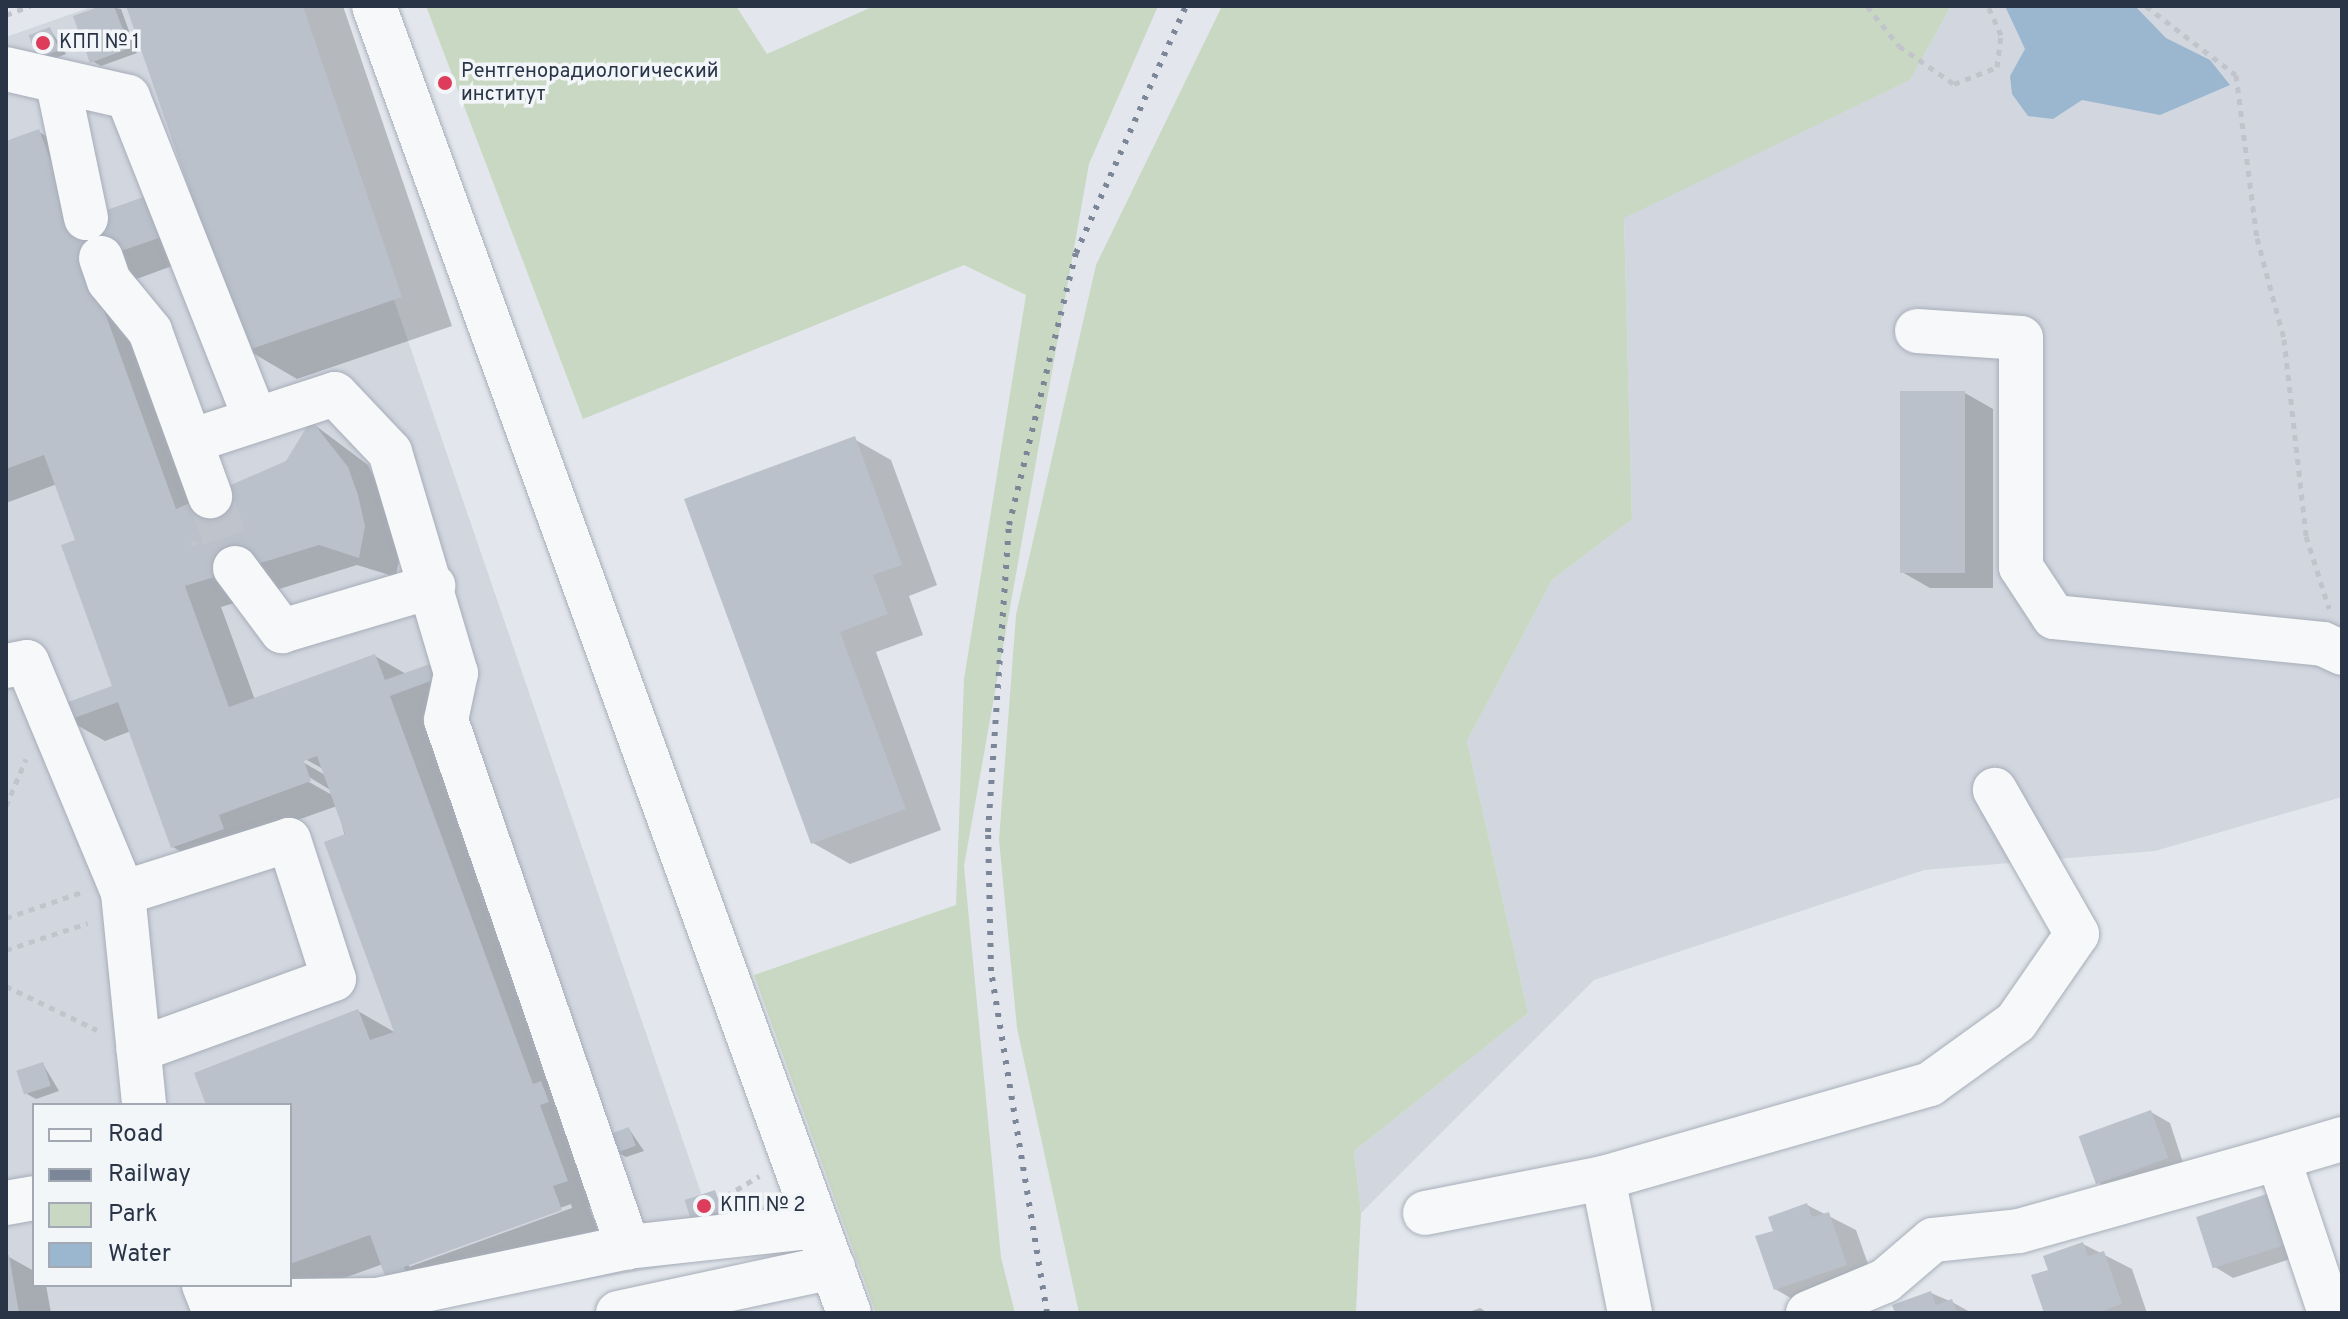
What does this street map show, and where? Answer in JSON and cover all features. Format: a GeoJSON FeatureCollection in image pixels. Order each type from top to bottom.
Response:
{"type":"FeatureCollection","features":[{"type":"Feature","properties":{"kind":"street"},"geometry":{"type":"LineString","coordinates":[[374,6],[849,1313]]}},
{"type":"Feature","properties":{"kind":"street"},"geometry":{"type":"LineString","coordinates":[[6,69],[58,84],[128,97],[255,418]]}},
{"type":"Feature","properties":{"kind":"street"},"geometry":{"type":"LineString","coordinates":[[58,84],[86,218]]}},
{"type":"Feature","properties":{"kind":"street"},"geometry":{"type":"LineString","coordinates":[[101,258],[109,281],[150,331],[210,496]]}},
{"type":"Feature","properties":{"kind":"street"},"geometry":{"type":"LineString","coordinates":[[1917,331],[2021,338],[2021,567],[2054,617],[2323,644],[2341,652]]}},
{"type":"Feature","properties":{"kind":"street"},"geometry":{"type":"LineString","coordinates":[[191,441],[335,394],[390,452],[433,586],[456,673],[446,720],[628,1247]]}},
{"type":"Feature","properties":{"kind":"street"},"geometry":{"type":"LineString","coordinates":[[235,568],[282,631],[433,586]]}},
{"type":"Feature","properties":{"kind":"street"},"geometry":{"type":"LineString","coordinates":[[6,666],[27,662],[121,895],[144,1103]]}},
{"type":"Feature","properties":{"kind":"street"},"geometry":{"type":"LineString","coordinates":[[1425,1213],[1603,1178],[1930,1084],[2016,1022],[2077,934],[1995,790]]}},
{"type":"Feature","properties":{"kind":"street"},"geometry":{"type":"LineString","coordinates":[[121,895],[289,840],[334,979],[138,1050]]}},
{"type":"Feature","properties":{"kind":"street"},"geometry":{"type":"LineString","coordinates":[[1808,1313],[1885,1281],[1933,1240],[2019,1231],[2342,1139]]}},
{"type":"Feature","properties":{"kind":"street"},"geometry":{"type":"LineString","coordinates":[[2278,1158],[2330,1313]]}},
{"type":"Feature","properties":{"kind":"street"},"geometry":{"type":"LineString","coordinates":[[1603,1178],[1630,1313]]}},
{"type":"Feature","properties":{"kind":"street"},"geometry":{"type":"LineString","coordinates":[[6,1203],[32,1198]]}},
{"type":"Feature","properties":{"kind":"street"},"geometry":{"type":"LineString","coordinates":[[205,1287],[211,1302],[377,1300],[628,1247],[817,1226]]}},
{"type":"Feature","properties":{"kind":"street"},"geometry":{"type":"LineString","coordinates":[[618,1313],[833,1267]]}},
{"type":"Feature","properties":{"kind":"path"},"geometry":{"type":"LineString","coordinates":[[6,15],[30,6]]}},
{"type":"Feature","properties":{"kind":"path"},"geometry":{"type":"LineString","coordinates":[[1867,6],[1899,46],[1954,84],[1997,67],[2001,35],[1988,6]]}},
{"type":"Feature","properties":{"kind":"path"},"geometry":{"type":"LineString","coordinates":[[2146,6],[2236,75],[2257,238],[2284,339],[2306,536],[2341,652]]}},
{"type":"Feature","properties":{"kind":"path"},"geometry":{"type":"LineString","coordinates":[[6,918],[121,895]]}},
{"type":"Feature","properties":{"kind":"path"},"geometry":{"type":"LineString","coordinates":[[6,950],[121,895]]}},
{"type":"Feature","properties":{"kind":"path"},"geometry":{"type":"LineString","coordinates":[[6,986],[138,1050]]}},
{"type":"Feature","properties":{"kind":"path"},"geometry":{"type":"LineString","coordinates":[[718,1200],[794,1162]]}},
{"type":"Feature","properties":{"kind":"shaded area"},"geometry":{"type":"Polygon","coordinates":[[[94,6],[293,6],[723,1257],[388,1313],[6,1313],[6,37],[94,6]]]}},
{"type":"Feature","properties":{"kind":"shaded area"},"geometry":{"type":"Polygon","coordinates":[[[1951,6],[2342,6],[2342,797],[2155,851],[1924,870],[1594,980],[1361,1213],[1354,1151],[1528,1013],[1467,741],[1552,580],[1632,519],[1624,217],[1910,80],[1951,6]]]}},
{"type":"Feature","properties":{"kind":"green space"},"geometry":{"type":"Polygon","coordinates":[[[426,6],[736,6],[767,54],[874,6],[1158,6],[1089,164],[964,866],[1001,1257],[1015,1313],[876,1313],[754,975],[956,905],[964,679],[1026,295],[964,265],[583,419],[426,6]]]}},
{"type":"Feature","properties":{"kind":"green space"},"geometry":{"type":"Polygon","coordinates":[[[1222,6],[1951,6],[1910,80],[1624,218],[1632,519],[1552,580],[1467,741],[1528,1013],[1354,1151],[1361,1213],[1356,1313],[1079,1313],[1017,1028],[999,840],[1016,615],[1096,265],[1222,6]]]}},
{"type":"Feature","properties":{"kind":"water"},"geometry":{"type":"Polygon","coordinates":[[[2005,6],[2135,6],[2166,38],[2210,60],[2230,85],[2160,115],[2082,100],[2053,119],[2028,116],[2012,94],[2010,76],[2025,49],[2005,6]]]}},
{"type":"Feature","properties":{"kind":"building"},"geometry":{"type":"Polygon","coordinates":[[[101,6],[114,6],[130,48],[90,63],[73,16],[101,6]]]}},
{"type":"Feature","properties":{"kind":"building"},"geometry":{"type":"Polygon","coordinates":[[[126,6],[303,6],[402,297],[245,351],[126,6]]]}},
{"type":"Feature","properties":{"kind":"building","name":"КПП № 1"},"geometry":{"type":"Polygon","coordinates":[[[50,27],[59,50],[37,59],[29,35],[50,27]]]}},
{"type":"Feature","properties":{"kind":"building"},"geometry":{"type":"Polygon","coordinates":[[[39,129],[73,222],[152,194],[167,235],[87,263],[176,509],[286,461],[311,420],[348,467],[365,526],[359,558],[319,545],[185,586],[229,707],[375,654],[385,680],[430,664],[436,679],[390,696],[533,1084],[541,1081],[549,1102],[540,1105],[568,1181],[553,1186],[562,1210],[404,1267],[407,1277],[388,1284],[370,1235],[292,1263],[292,1103],[205,1103],[194,1073],[358,1009],[370,1040],[394,1032],[324,842],[345,834],[317,756],[304,761],[311,781],[219,815],[224,829],[171,848],[118,702],[66,721],[60,705],[112,686],[61,545],[75,540],[44,455],[6,469],[6,141],[39,129]]]}},
{"type":"Feature","properties":{"kind":"building"},"geometry":{"type":"Polygon","coordinates":[[[1900,391],[1965,391],[1965,573],[1900,573],[1900,391]]]}},
{"type":"Feature","properties":{"kind":"building"},"geometry":{"type":"Polygon","coordinates":[[[855,436],[902,565],[873,575],[888,614],[840,632],[906,809],[811,844],[684,499],[855,436]]]}},
{"type":"Feature","properties":{"kind":"building"},"geometry":{"type":"Polygon","coordinates":[[[43,1062],[51,1086],[24,1094],[16,1071],[43,1062]]]}},
{"type":"Feature","properties":{"kind":"building"},"geometry":{"type":"Polygon","coordinates":[[[2151,1110],[2168,1158],[2096,1184],[2079,1136],[2151,1110]]]}},
{"type":"Feature","properties":{"kind":"building"},"geometry":{"type":"Polygon","coordinates":[[[629,1127],[636,1146],[616,1153],[609,1134],[629,1127]]]}},
{"type":"Feature","properties":{"kind":"building","name":"КПП № 2"},"geometry":{"type":"Polygon","coordinates":[[[715,1190],[722,1211],[691,1221],[685,1200],[715,1190]]]}},
{"type":"Feature","properties":{"kind":"building"},"geometry":{"type":"Polygon","coordinates":[[[2276,1191],[2293,1242],[2213,1268],[2196,1217],[2276,1191]]]}},
{"type":"Feature","properties":{"kind":"building"},"geometry":{"type":"Polygon","coordinates":[[[1807,1203],[1812,1217],[1829,1212],[1847,1265],[1774,1290],[1755,1236],[1773,1231],[1768,1217],[1807,1203]]]}},
{"type":"Feature","properties":{"kind":"building"},"geometry":{"type":"Polygon","coordinates":[[[2083,1242],[2088,1256],[2104,1251],[2122,1304],[2097,1313],[2044,1313],[2031,1275],[2048,1270],[2043,1256],[2083,1242]]]}},
{"type":"Feature","properties":{"kind":"building"},"geometry":{"type":"Polygon","coordinates":[[[6,1255],[9,1255],[19,1313],[6,1313],[6,1255]]]}},
{"type":"Feature","properties":{"kind":"building"},"geometry":{"type":"Polygon","coordinates":[[[1931,1291],[1936,1305],[1952,1299],[1957,1313],[1895,1313],[1892,1305],[1931,1291]]]}},
{"type":"Feature","properties":{"kind":"tunnel"},"geometry":{"type":"LineString","coordinates":[[210,496],[235,568]]}},
{"type":"Feature","properties":{"kind":"railway"},"geometry":{"type":"LineString","coordinates":[[1047,1313],[991,971],[988,832],[1009,525],[1076,253],[1186,6]]}},
{"type":"Feature","properties":{"kind":"place","name":"КПП № 1"},"geometry":{"type":"Point","coordinates":[43,43]}},
{"type":"Feature","properties":{"kind":"place","name":"Рентгенорадиологический институт"},"geometry":{"type":"Point","coordinates":[445,83]}},
{"type":"Feature","properties":{"kind":"place","name":"КПП № 2"},"geometry":{"type":"Point","coordinates":[704,1206]}}]}
